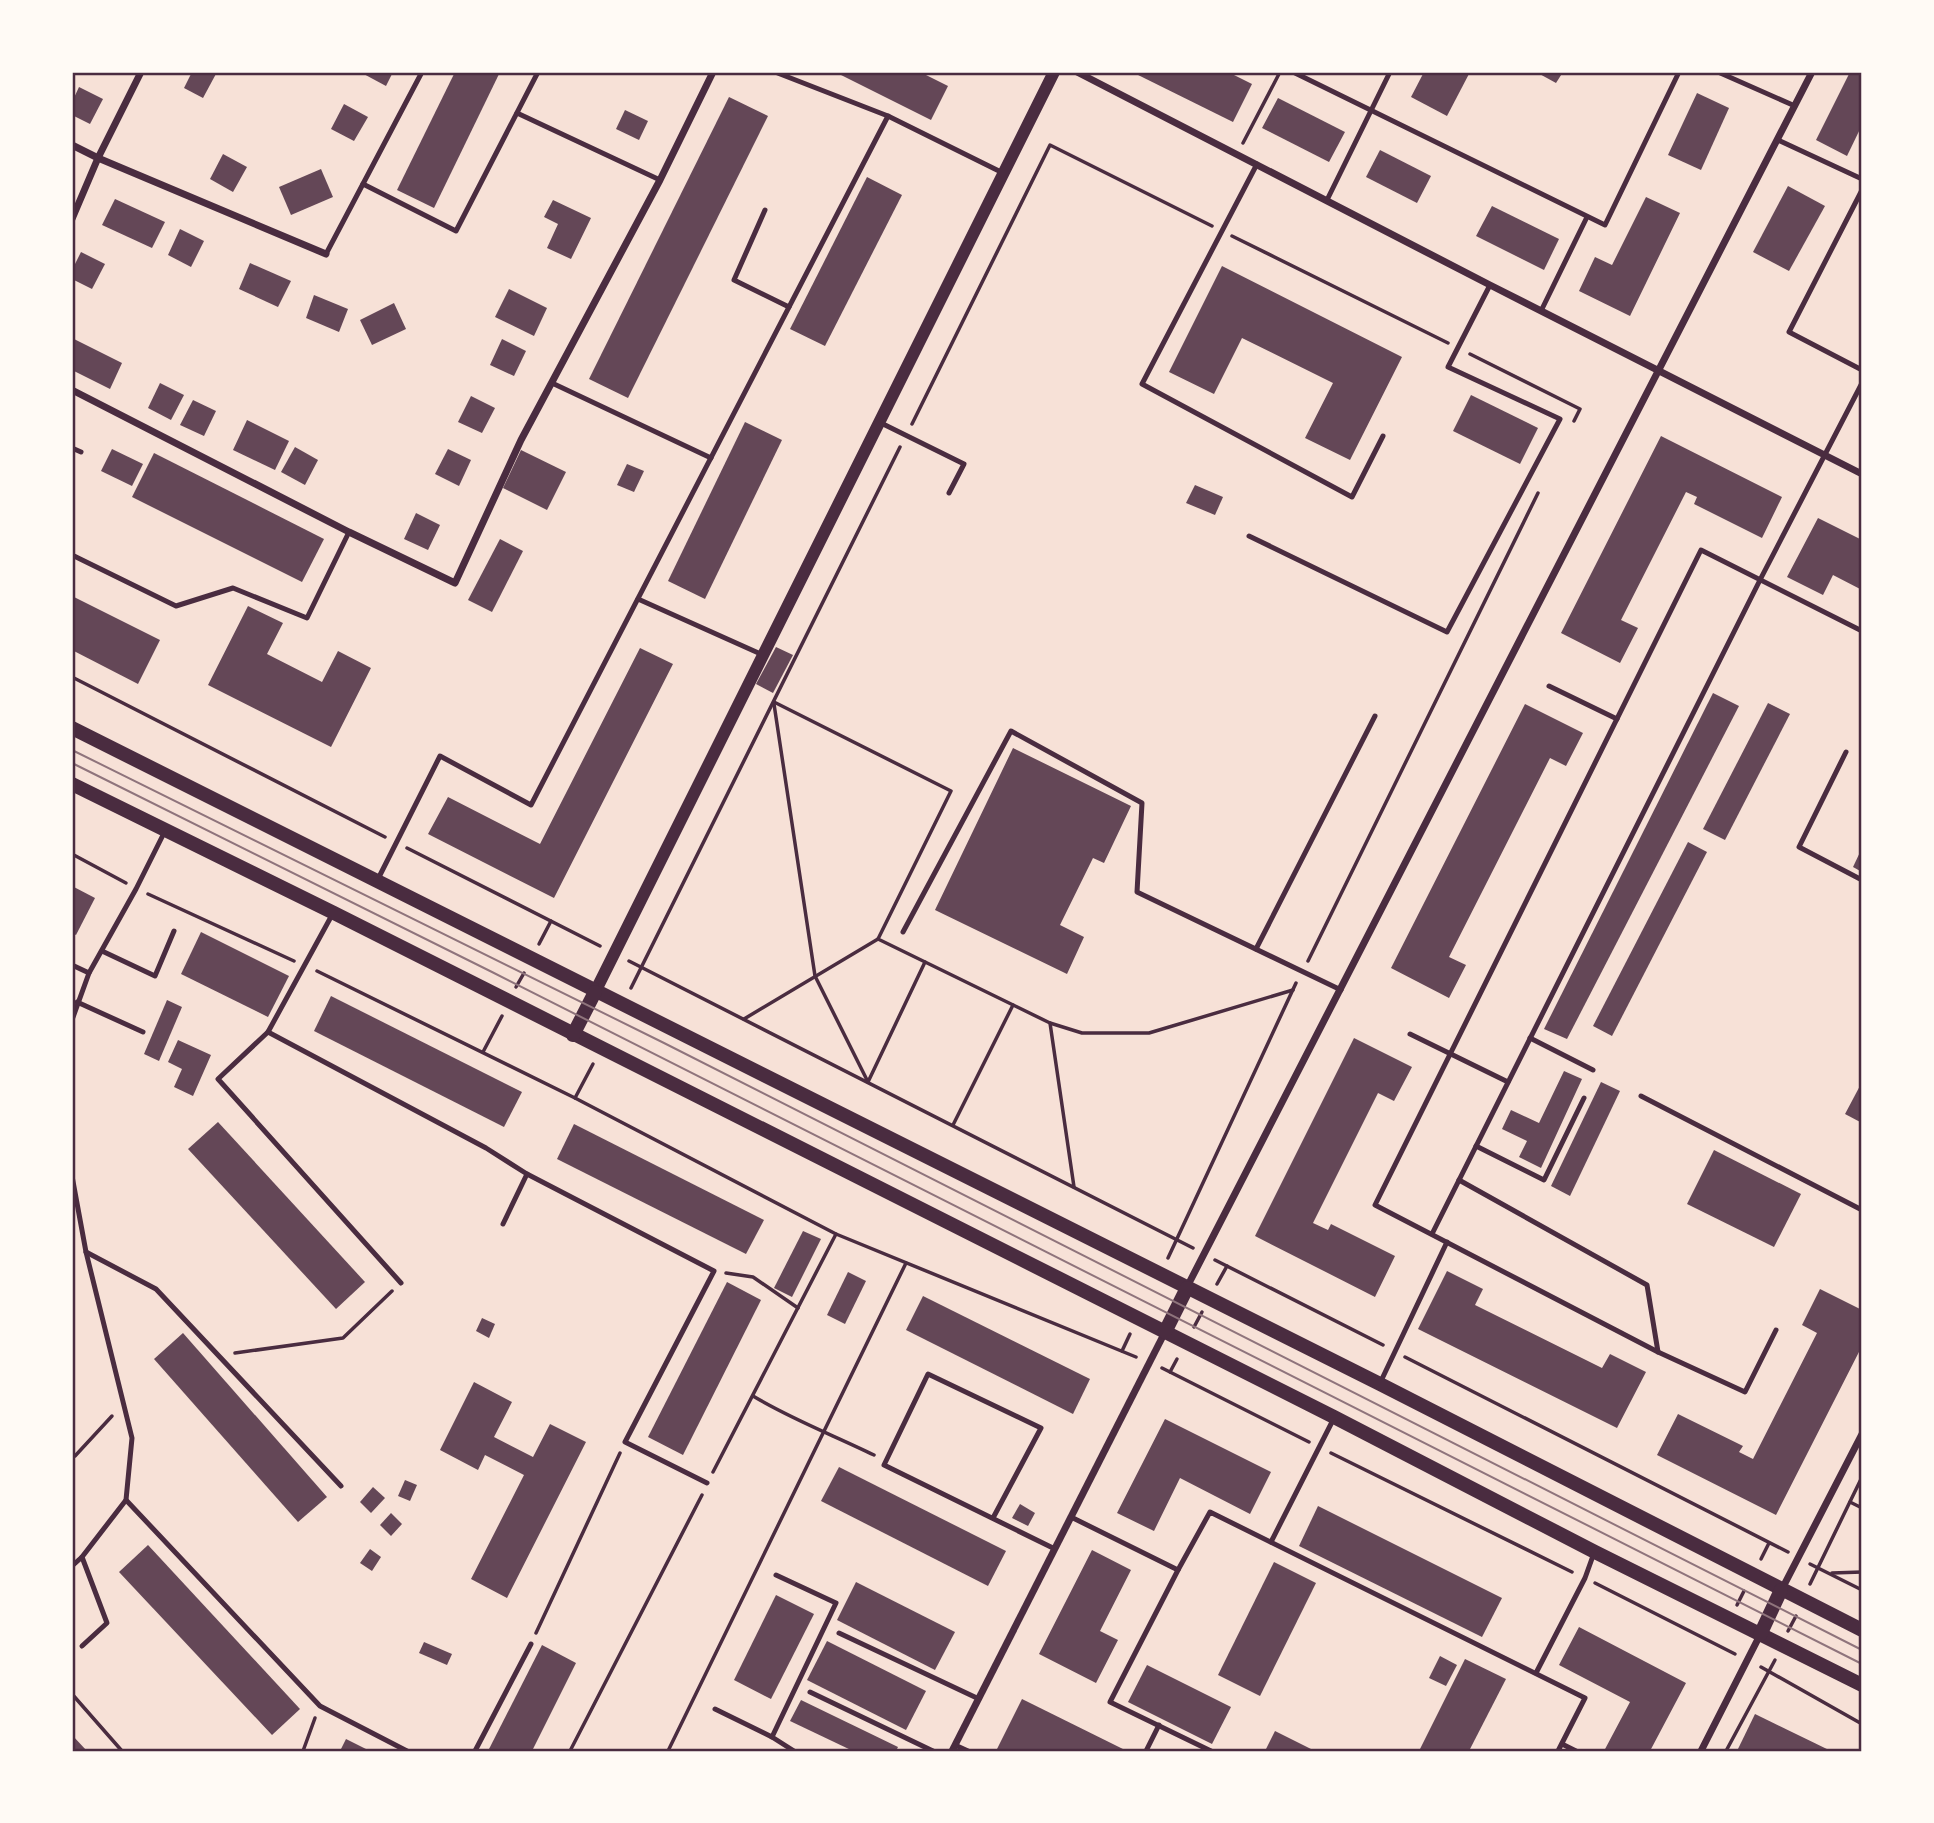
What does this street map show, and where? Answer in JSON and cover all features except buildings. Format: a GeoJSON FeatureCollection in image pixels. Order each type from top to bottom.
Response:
{"type":"FeatureCollection","features":[{"type":"Feature","properties":{"kind":"main road"},"geometry":{"type":"LineString","coordinates":[[72,728],[1380,1384],[1862,1630]]}},
{"type":"Feature","properties":{"kind":"main road"},"geometry":{"type":"LineString","coordinates":[[72,784],[334,913],[1186,1342],[1594,1552],[1862,1685]]}},
{"type":"Feature","properties":{"kind":"main road"},"geometry":{"type":"LineString","coordinates":[[573,1035],[595,992]]}},
{"type":"Feature","properties":{"kind":"main road"},"geometry":{"type":"LineString","coordinates":[[1165,1332],[1187,1288]]}},
{"type":"Feature","properties":{"kind":"main road"},"geometry":{"type":"LineString","coordinates":[[1760,1635],[1781,1590]]}},
{"type":"Feature","properties":{"kind":"street"},"geometry":{"type":"LineString","coordinates":[[72,219],[141,72]]}},
{"type":"Feature","properties":{"kind":"street"},"geometry":{"type":"LineString","coordinates":[[72,390],[349,532],[455,583],[522,440],[660,180],[713,72]]}},
{"type":"Feature","properties":{"kind":"street"},"geometry":{"type":"LineString","coordinates":[[595,992],[1054,72]]}},
{"type":"Feature","properties":{"kind":"street"},"geometry":{"type":"LineString","coordinates":[[1077,72],[1862,474]]}},
{"type":"Feature","properties":{"kind":"street"},"geometry":{"type":"LineString","coordinates":[[1187,1288],[1812,72]]}},
{"type":"Feature","properties":{"kind":"street"},"geometry":{"type":"LineString","coordinates":[[72,145],[98,159],[326,254]]}},
{"type":"Feature","properties":{"kind":"street"},"geometry":{"type":"LineString","coordinates":[[953,1748],[1165,1332]]}},
{"type":"Feature","properties":{"kind":"street"},"geometry":{"type":"LineString","coordinates":[[1781,1590],[1862,1434]]}},
{"type":"Feature","properties":{"kind":"street"},"geometry":{"type":"LineString","coordinates":[[1701,1751],[1760,1635]]}},
{"type":"Feature","properties":{"kind":"lane"},"geometry":{"type":"LineString","coordinates":[[326,254],[422,72]]}},
{"type":"Feature","properties":{"kind":"lane"},"geometry":{"type":"LineString","coordinates":[[363,184],[457,231],[538,72]]}},
{"type":"Feature","properties":{"kind":"lane"},"geometry":{"type":"LineString","coordinates":[[775,72],[888,117],[1003,173]]}},
{"type":"Feature","properties":{"kind":"lane"},"geometry":{"type":"LineString","coordinates":[[1293,72],[1605,225],[1679,72]]}},
{"type":"Feature","properties":{"kind":"lane"},"geometry":{"type":"LineString","coordinates":[[1327,200],[1390,72]]}},
{"type":"Feature","properties":{"kind":"lane"},"geometry":{"type":"LineString","coordinates":[[1718,72],[1795,106]]}},
{"type":"Feature","properties":{"kind":"lane"},"geometry":{"type":"LineString","coordinates":[[517,113],[660,180]]}},
{"type":"Feature","properties":{"kind":"lane"},"geometry":{"type":"LineString","coordinates":[[377,881],[440,756],[531,805],[888,117]]}},
{"type":"Feature","properties":{"kind":"lane"},"geometry":{"type":"LineString","coordinates":[[1778,140],[1862,179]]}},
{"type":"Feature","properties":{"kind":"lane"},"geometry":{"type":"LineString","coordinates":[[1257,164],[1142,384],[1352,497],[1383,436]]}},
{"type":"Feature","properties":{"kind":"lane"},"geometry":{"type":"LineString","coordinates":[[1862,190],[1789,332],[1862,370]]}},
{"type":"Feature","properties":{"kind":"lane"},"geometry":{"type":"LineString","coordinates":[[765,210],[734,280],[789,307]]}},
{"type":"Feature","properties":{"kind":"lane"},"geometry":{"type":"LineString","coordinates":[[1541,311],[1587,216]]}},
{"type":"Feature","properties":{"kind":"lane"},"geometry":{"type":"LineString","coordinates":[[1249,536],[1447,632],[1560,419],[1448,367],[1490,285]]}},
{"type":"Feature","properties":{"kind":"lane"},"geometry":{"type":"LineString","coordinates":[[552,383],[711,458]]}},
{"type":"Feature","properties":{"kind":"lane"},"geometry":{"type":"LineString","coordinates":[[1432,1234],[1761,578],[1862,383]]}},
{"type":"Feature","properties":{"kind":"lane"},"geometry":{"type":"LineString","coordinates":[[879,422],[964,464],[949,493]]}},
{"type":"Feature","properties":{"kind":"lane"},"geometry":{"type":"LineString","coordinates":[[72,448],[81,452]]}},
{"type":"Feature","properties":{"kind":"lane"},"geometry":{"type":"LineString","coordinates":[[72,555],[176,606],[233,588],[307,618],[349,532]]}},
{"type":"Feature","properties":{"kind":"lane"},"geometry":{"type":"LineString","coordinates":[[1776,1330],[1745,1392],[1658,1352],[1375,1205],[1701,550],[1862,631]]}},
{"type":"Feature","properties":{"kind":"lane"},"geometry":{"type":"LineString","coordinates":[[639,599],[763,655]]}},
{"type":"Feature","properties":{"kind":"lane"},"geometry":{"type":"LineString","coordinates":[[1549,686],[1617,719]]}},
{"type":"Feature","properties":{"kind":"lane"},"geometry":{"type":"LineString","coordinates":[[1256,949],[1375,716]]}},
{"type":"Feature","properties":{"kind":"lane"},"geometry":{"type":"LineString","coordinates":[[903,932],[1011,731],[1142,803],[1137,892],[1341,990]]}},
{"type":"Feature","properties":{"kind":"lane"},"geometry":{"type":"LineString","coordinates":[[1846,752],[1799,847],[1862,880]]}},
{"type":"Feature","properties":{"kind":"lane"},"geometry":{"type":"LineString","coordinates":[[72,1020],[89,973],[165,831]]}},
{"type":"Feature","properties":{"kind":"lane"},"geometry":{"type":"LineString","coordinates":[[334,913],[268,1032],[218,1079],[401,1283]]}},
{"type":"Feature","properties":{"kind":"lane"},"geometry":{"type":"LineString","coordinates":[[102,951],[155,976],[174,931]]}},
{"type":"Feature","properties":{"kind":"lane"},"geometry":{"type":"LineString","coordinates":[[72,965],[89,973]]}},
{"type":"Feature","properties":{"kind":"lane"},"geometry":{"type":"LineString","coordinates":[[77,1002],[143,1032]]}},
{"type":"Feature","properties":{"kind":"lane"},"geometry":{"type":"LineString","coordinates":[[268,1032],[486,1148],[527,1174],[714,1270],[625,1441],[708,1483]]}},
{"type":"Feature","properties":{"kind":"lane"},"geometry":{"type":"LineString","coordinates":[[1410,1034],[1508,1082]]}},
{"type":"Feature","properties":{"kind":"lane"},"geometry":{"type":"LineString","coordinates":[[1530,1038],[1593,1070]]}},
{"type":"Feature","properties":{"kind":"lane"},"geometry":{"type":"LineString","coordinates":[[1641,1096],[1862,1210]]}},
{"type":"Feature","properties":{"kind":"lane"},"geometry":{"type":"LineString","coordinates":[[1476,1146],[1544,1180],[1584,1098]]}},
{"type":"Feature","properties":{"kind":"lane"},"geometry":{"type":"LineString","coordinates":[[503,1224],[527,1174]]}},
{"type":"Feature","properties":{"kind":"lane"},"geometry":{"type":"LineString","coordinates":[[72,1176],[86,1252],[132,1438],[126,1500],[72,1566]]}},
{"type":"Feature","properties":{"kind":"lane"},"geometry":{"type":"LineString","coordinates":[[1459,1180],[1647,1285],[1658,1352]]}},
{"type":"Feature","properties":{"kind":"lane"},"geometry":{"type":"LineString","coordinates":[[1380,1384],[1447,1242]]}},
{"type":"Feature","properties":{"kind":"lane"},"geometry":{"type":"LineString","coordinates":[[86,1252],[156,1289],[341,1486]]}},
{"type":"Feature","properties":{"kind":"lane"},"geometry":{"type":"LineString","coordinates":[[993,1518],[1041,1429],[928,1374],[884,1465],[1055,1549]]}},
{"type":"Feature","properties":{"kind":"lane"},"geometry":{"type":"LineString","coordinates":[[1270,1542],[1334,1418]]}},
{"type":"Feature","properties":{"kind":"lane"},"geometry":{"type":"LineString","coordinates":[[126,1500],[320,1706],[407,1751]]}},
{"type":"Feature","properties":{"kind":"lane"},"geometry":{"type":"LineString","coordinates":[[1211,1751],[1110,1702],[1210,1512],[1585,1698],[1558,1751]]}},
{"type":"Feature","properties":{"kind":"lane"},"geometry":{"type":"LineString","coordinates":[[1070,1517],[1178,1570]]}},
{"type":"Feature","properties":{"kind":"lane"},"geometry":{"type":"LineString","coordinates":[[1536,1673],[1585,1578],[1594,1552]]}},
{"type":"Feature","properties":{"kind":"lane"},"geometry":{"type":"LineString","coordinates":[[82,1557],[107,1623],[82,1646]]}},
{"type":"Feature","properties":{"kind":"lane"},"geometry":{"type":"LineString","coordinates":[[772,1737],[836,1603],[776,1575]]}},
{"type":"Feature","properties":{"kind":"lane"},"geometry":{"type":"LineString","coordinates":[[839,1633],[979,1699]]}},
{"type":"Feature","properties":{"kind":"lane"},"geometry":{"type":"LineString","coordinates":[[475,1751],[531,1644]]}},
{"type":"Feature","properties":{"kind":"lane"},"geometry":{"type":"LineString","coordinates":[[810,1692],[933,1751]]}},
{"type":"Feature","properties":{"kind":"lane"},"geometry":{"type":"LineString","coordinates":[[715,1709],[794,1751]]}},
{"type":"Feature","properties":{"kind":"lane"},"geometry":{"type":"LineString","coordinates":[[1146,1751],[1159,1725]]}},
{"type":"Feature","properties":{"kind":"lane"},"geometry":{"type":"LineString","coordinates":[[1562,1744],[1576,1751]]}},
{"type":"Feature","properties":{"kind":"lane"},"geometry":{"type":"LineString","coordinates":[[953,1748],[968,1751]]}},
{"type":"Feature","properties":{"kind":"path"},"geometry":{"type":"LineString","coordinates":[[1237,154],[1280,72]]}},
{"type":"Feature","properties":{"kind":"path"},"geometry":{"type":"LineString","coordinates":[[642,967],[1050,145],[1580,409],[1574,421]]}},
{"type":"Feature","properties":{"kind":"path"},"geometry":{"type":"LineString","coordinates":[[1160,1274],[1293,990],[1543,484]]}},
{"type":"Feature","properties":{"kind":"path"},"geometry":{"type":"LineString","coordinates":[[72,677],[1862,1590]]}},
{"type":"Feature","properties":{"kind":"path"},"geometry":{"type":"LineString","coordinates":[[744,1019],[878,939],[951,791],[774,702]]}},
{"type":"Feature","properties":{"kind":"path"},"geometry":{"type":"LineString","coordinates":[[774,702],[815,976],[868,1082]]}},
{"type":"Feature","properties":{"kind":"path"},"geometry":{"type":"LineString","coordinates":[[72,854],[136,889],[304,965],[575,1098],[836,1234],[1150,1362],[1770,1671],[1862,1724]]}},
{"type":"Feature","properties":{"kind":"path"},"geometry":{"type":"LineString","coordinates":[[878,939],[1050,1023],[1082,1033],[1149,1032],[1293,990]]}},
{"type":"Feature","properties":{"kind":"path"},"geometry":{"type":"LineString","coordinates":[[868,1082],[925,962]]}},
{"type":"Feature","properties":{"kind":"path"},"geometry":{"type":"LineString","coordinates":[[953,1125],[1013,1005]]}},
{"type":"Feature","properties":{"kind":"path"},"geometry":{"type":"LineString","coordinates":[[1050,1023],[1074,1187]]}},
{"type":"Feature","properties":{"kind":"path"},"geometry":{"type":"LineString","coordinates":[[668,1751],[906,1263]]}},
{"type":"Feature","properties":{"kind":"path"},"geometry":{"type":"LineString","coordinates":[[1170,1372],[1227,1266]]}},
{"type":"Feature","properties":{"kind":"path"},"geometry":{"type":"LineString","coordinates":[[714,1270],[753,1277],[798,1308]]}},
{"type":"Feature","properties":{"kind":"path"},"geometry":{"type":"LineString","coordinates":[[219,1356],[343,1338],[401,1283]]}},
{"type":"Feature","properties":{"kind":"path"},"geometry":{"type":"LineString","coordinates":[[1122,1351],[1138,1318]]}},
{"type":"Feature","properties":{"kind":"path"},"geometry":{"type":"LineString","coordinates":[[752,1396],[783,1414],[886,1461]]}},
{"type":"Feature","properties":{"kind":"path"},"geometry":{"type":"LineString","coordinates":[[75,1456],[123,1404]]}},
{"type":"Feature","properties":{"kind":"path"},"geometry":{"type":"LineString","coordinates":[[531,1644],[625,1441]]}},
{"type":"Feature","properties":{"kind":"path"},"geometry":{"type":"LineString","coordinates":[[1850,1502],[1862,1507]]}},
{"type":"Feature","properties":{"kind":"path"},"geometry":{"type":"LineString","coordinates":[[1717,1645],[1769,1542]]}},
{"type":"Feature","properties":{"kind":"path"},"geometry":{"type":"LineString","coordinates":[[1830,1574],[1862,1572]]}},
{"type":"Feature","properties":{"kind":"path"},"geometry":{"type":"LineString","coordinates":[[72,1694],[122,1751]]}},
{"type":"Feature","properties":{"kind":"path"},"geometry":{"type":"LineString","coordinates":[[303,1751],[320,1706]]}},
{"type":"Feature","properties":{"kind":"tram line"},"geometry":{"type":"LineString","coordinates":[[72,750],[664,1043],[1862,1650]]}},
{"type":"Feature","properties":{"kind":"tram line"},"geometry":{"type":"LineString","coordinates":[[72,763],[492,972],[1862,1664]]}}]}
